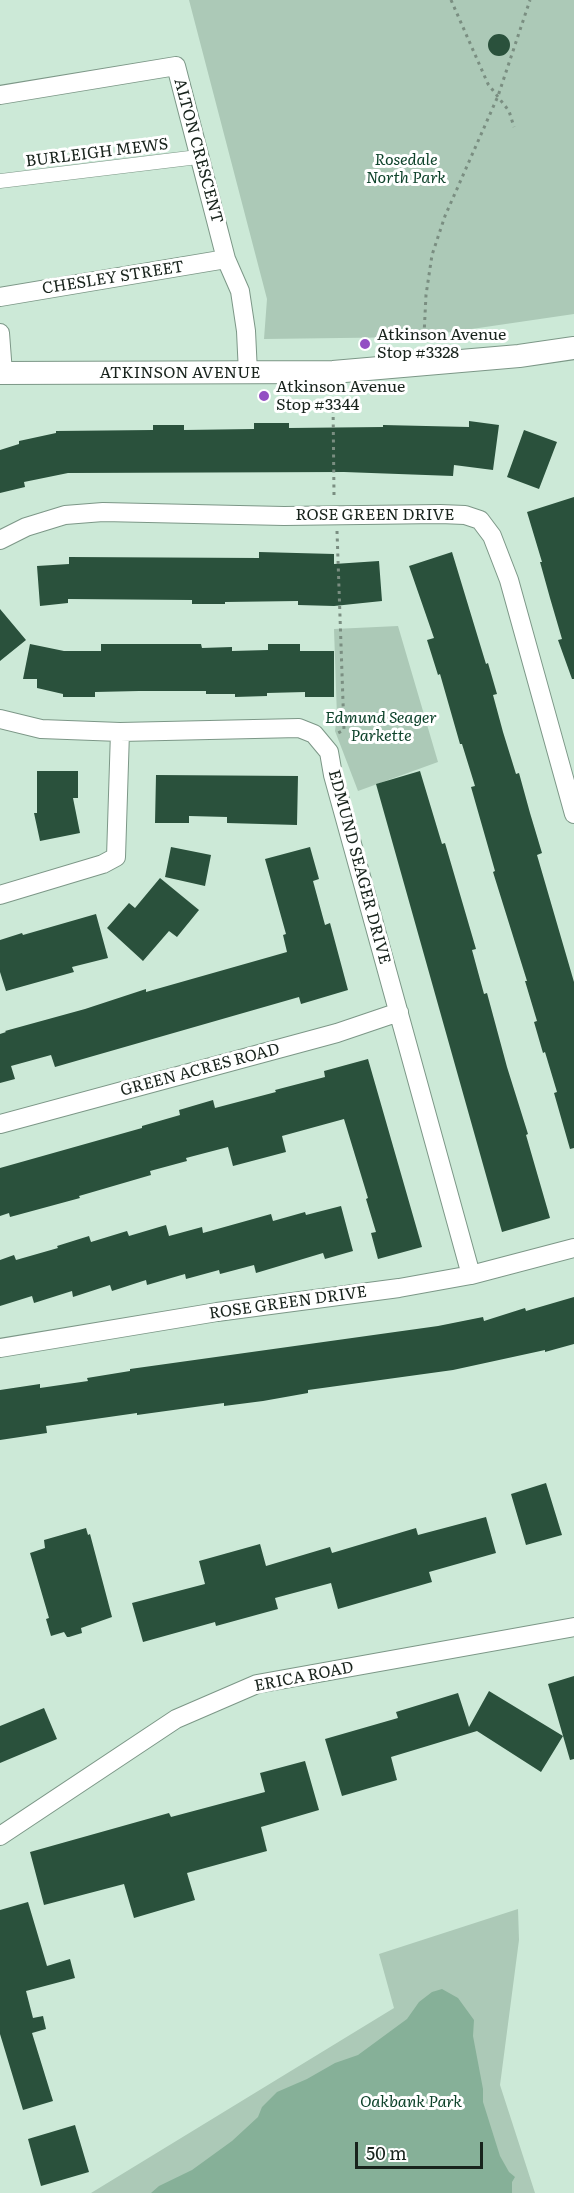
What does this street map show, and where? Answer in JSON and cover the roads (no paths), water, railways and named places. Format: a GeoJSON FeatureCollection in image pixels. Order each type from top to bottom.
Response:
{"type":"FeatureCollection","features":[{"type":"Feature","properties":{"kind":"street","name":"ALTON CRESCENT"},"geometry":{"type":"LineString","coordinates":[[0,95],[176,66],[226,259],[240,291],[246,331],[248,373]]}},
{"type":"Feature","properties":{"kind":"street","name":"BURLEIGH MEWS"},"geometry":{"type":"LineString","coordinates":[[0,181],[198,158]]}},
{"type":"Feature","properties":{"kind":"street","name":"CHESLEY STREET"},"geometry":{"type":"LineString","coordinates":[[0,297],[226,259]]}},
{"type":"Feature","properties":{"kind":"street"},"geometry":{"type":"LineString","coordinates":[[0,333],[2,373]]}},
{"type":"Feature","properties":{"kind":"street","name":"ATKINSON AVENUE"},"geometry":{"type":"LineString","coordinates":[[2,373],[333,372],[519,356],[574,348]]}},
{"type":"Feature","properties":{"kind":"street","name":"ROSE GREEN DRIVE"},"geometry":{"type":"LineString","coordinates":[[0,540],[26,527],[65,515],[103,512],[284,516],[440,514],[465,515],[480,520],[492,536],[509,580],[574,814]]}},
{"type":"Feature","properties":{"kind":"street","name":"EDMUND SEAGER DRIVE"},"geometry":{"type":"LineString","coordinates":[[0,719],[41,729],[120,732],[299,728],[314,734],[329,752],[336,786],[471,1275]]}},
{"type":"Feature","properties":{"kind":"street"},"geometry":{"type":"LineString","coordinates":[[0,895],[103,864],[116,856],[120,732]]}},
{"type":"Feature","properties":{"kind":"street","name":"GREEN ACRES ROAD"},"geometry":{"type":"LineString","coordinates":[[0,1124],[337,1033],[399,1012]]}},
{"type":"Feature","properties":{"kind":"street","name":"ROSE GREEN DRIVE"},"geometry":{"type":"LineString","coordinates":[[0,1348],[217,1312],[314,1300],[471,1275],[574,1248]]}},
{"type":"Feature","properties":{"kind":"street","name":"ERICA ROAD"},"geometry":{"type":"LineString","coordinates":[[0,1836],[177,1719],[257,1684],[574,1627]]}},
{"type":"Feature","properties":{"kind":"place","name":"Atkinson Avenue Stop #3328"},"geometry":{"type":"Point","coordinates":[365,344]}},
{"type":"Feature","properties":{"kind":"place","name":"Atkinson Avenue Stop #3344"},"geometry":{"type":"Point","coordinates":[264,396]}},
{"type":"Feature","properties":{"kind":"park label","name":"Rosedale North Park"},"geometry":{"type":"Point","coordinates":[406,169]}},
{"type":"Feature","properties":{"kind":"park label","name":"Edmund Seager Parkette"},"geometry":{"type":"Point","coordinates":[381,727]}},
{"type":"Feature","properties":{"kind":"park label","name":"Oakbank Park"},"geometry":{"type":"Point","coordinates":[411,2102]}}]}
